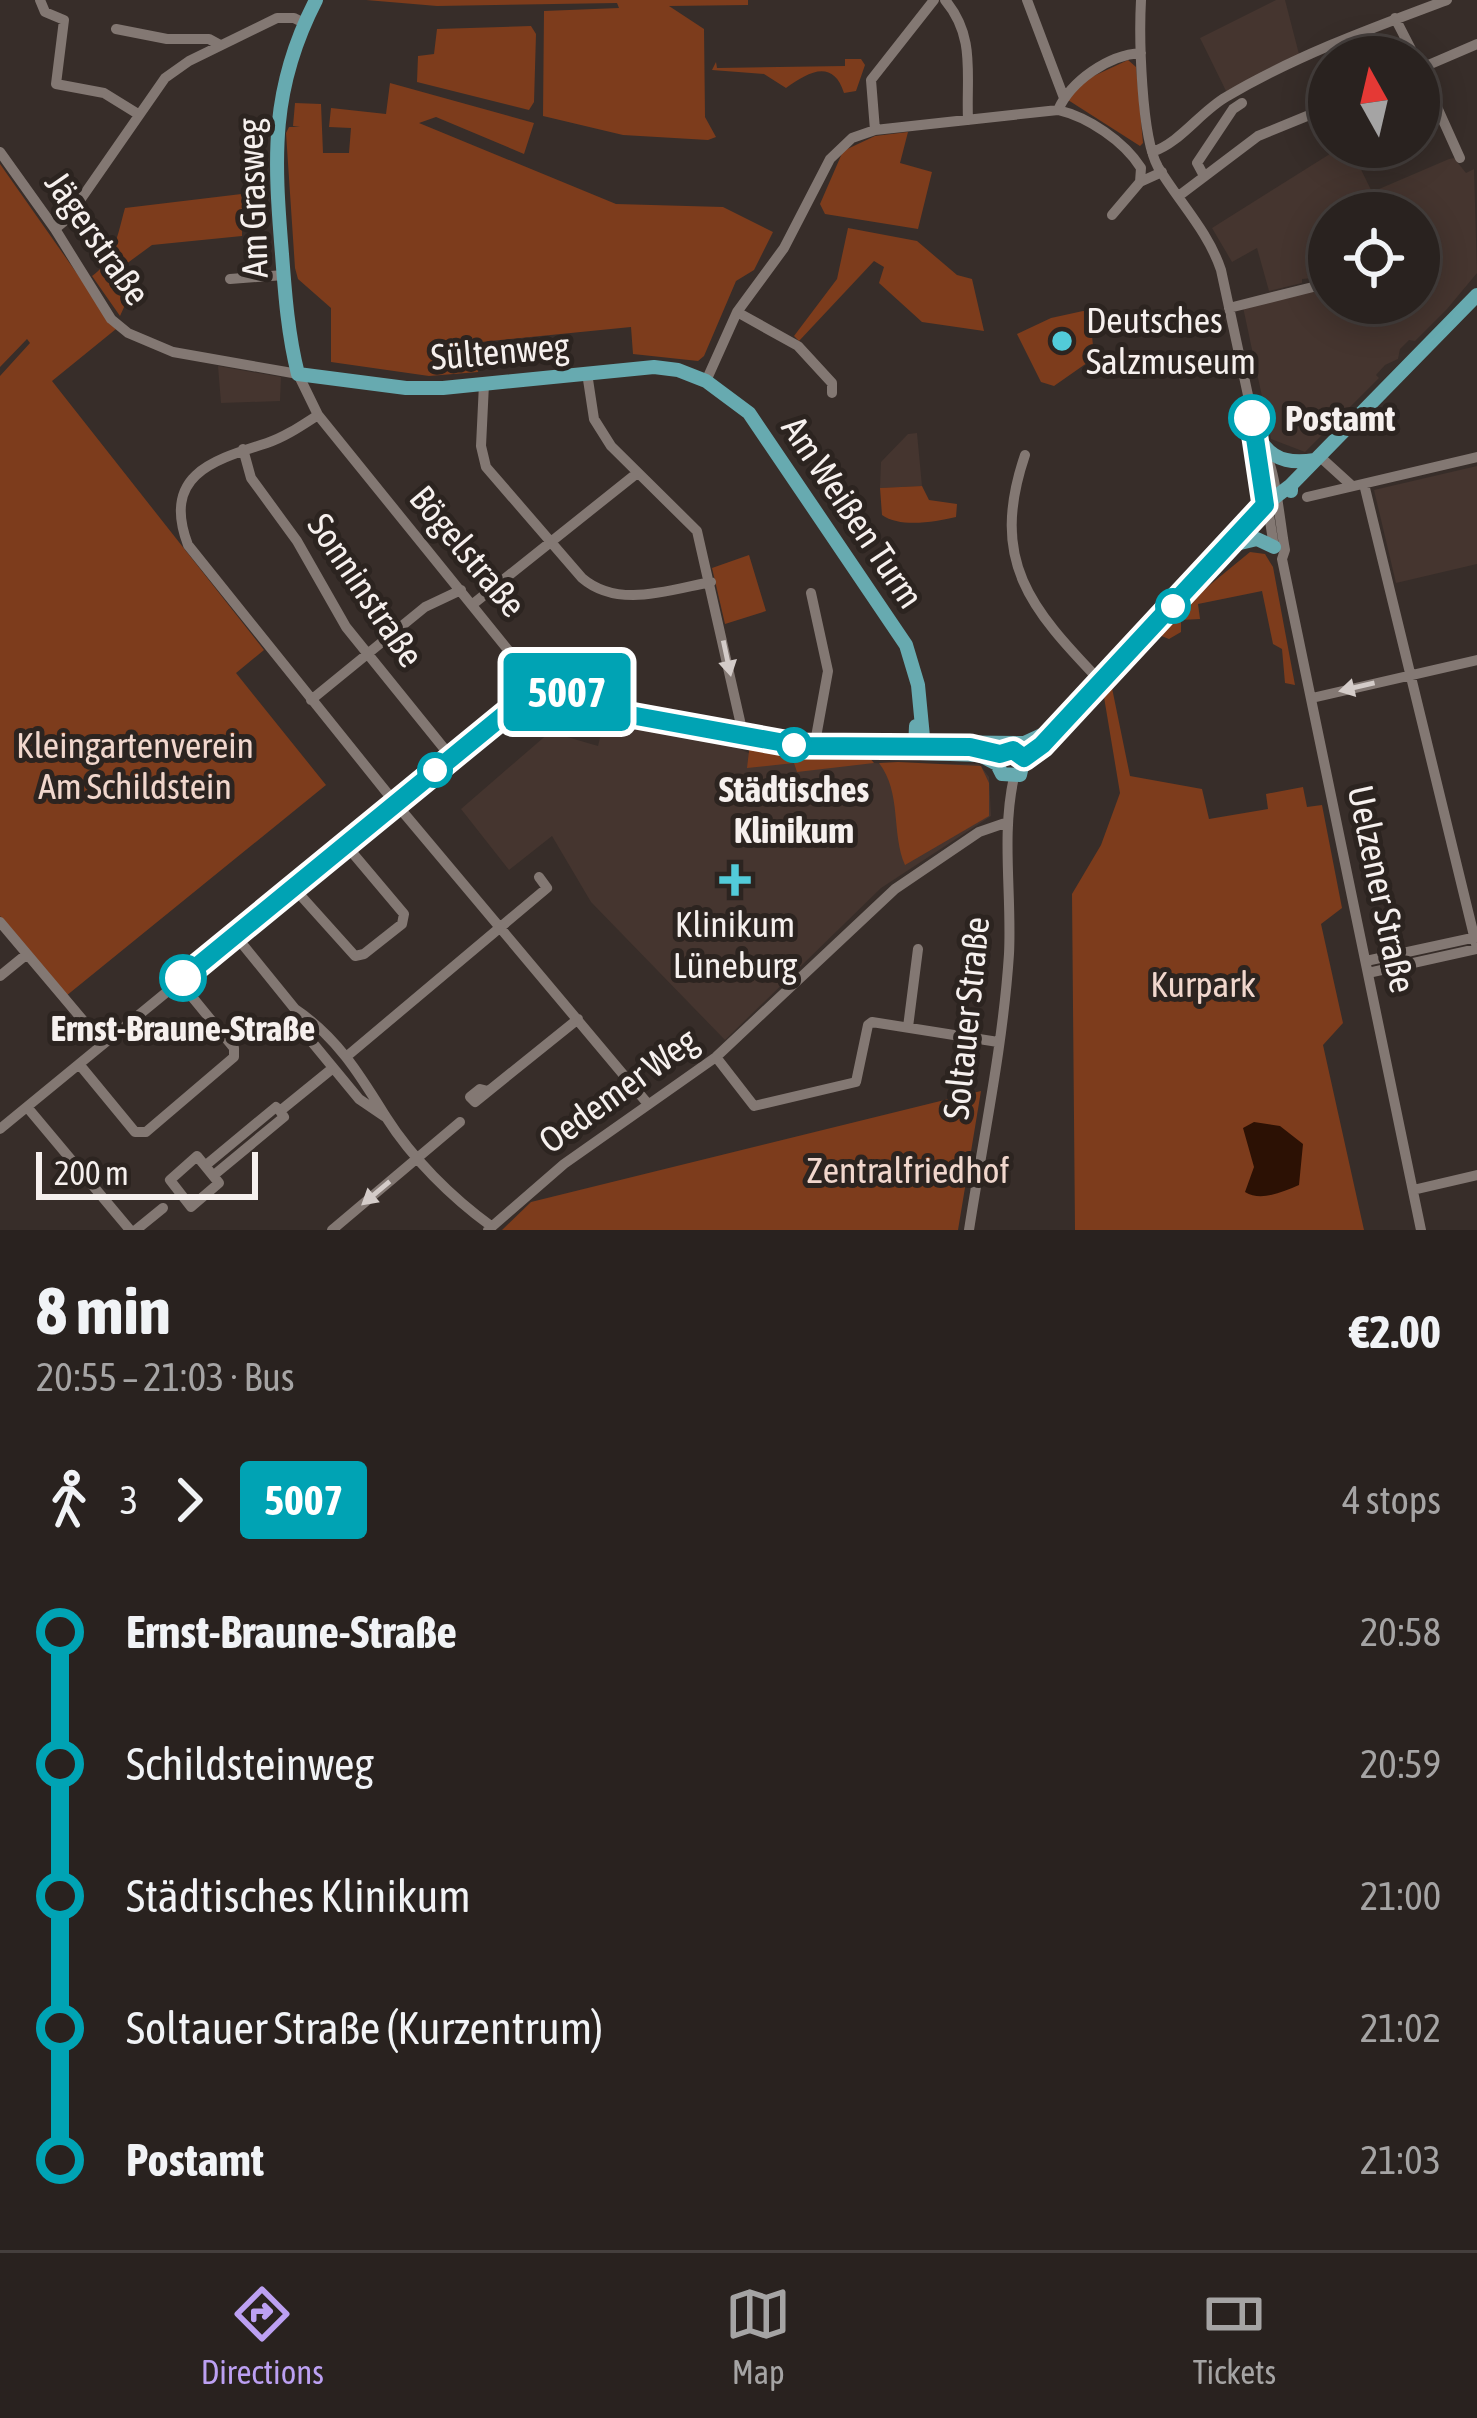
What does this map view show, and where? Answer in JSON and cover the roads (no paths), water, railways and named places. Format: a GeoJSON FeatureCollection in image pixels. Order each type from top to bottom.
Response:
{"type":"FeatureCollection","features":[{"type":"Feature","properties":{"kind":"main road","name":"Am Grasweg"},"geometry":{"type":"LineString","coordinates":[[298,374],[275,161],[288,63],[316,0]]}},
{"type":"Feature","properties":{"kind":"main road"},"geometry":{"type":"LineString","coordinates":[[1270,505],[1477,295]]}},
{"type":"Feature","properties":{"kind":"main road","name":"Sültenweg"},"geometry":{"type":"LineString","coordinates":[[298,374],[406,388],[654,367],[706,381]]}},
{"type":"Feature","properties":{"kind":"main road","name":"Am Weißen Turm"},"geometry":{"type":"LineString","coordinates":[[706,381],[749,413],[884,610],[911,658],[920,697],[920,744]]}},
{"type":"Feature","properties":{"kind":"main road"},"geometry":{"type":"LineString","coordinates":[[1260,440],[1281,459],[1317,458]]}},
{"type":"Feature","properties":{"kind":"main road","name":"Soltauer Straße"},"geometry":{"type":"LineString","coordinates":[[1221,554],[1270,505]]}},
{"type":"Feature","properties":{"kind":"main road","name":"Soltauer Straße"},"geometry":{"type":"LineString","coordinates":[[1003,767],[1024,770],[1024,758],[1270,505]]}},
{"type":"Feature","properties":{"kind":"main road"},"geometry":{"type":"LineString","coordinates":[[1236,544],[1257,539],[1278,553]]}},
{"type":"Feature","properties":{"kind":"main road"},"geometry":{"type":"LineString","coordinates":[[1003,767],[980,755],[925,755],[920,744],[1024,742],[1059,727]]}},
{"type":"Feature","properties":{"kind":"main road"},"geometry":{"type":"LineString","coordinates":[[967,745],[1003,767]]}},
{"type":"Feature","properties":{"kind":"main road"},"geometry":{"type":"LineString","coordinates":[[1003,767],[1013,750],[1024,758]]}},
{"type":"Feature","properties":{"kind":"street"},"geometry":{"type":"LineString","coordinates":[[40,0],[45,12],[64,20],[56,84],[108,94],[138,114]]}},
{"type":"Feature","properties":{"kind":"street"},"geometry":{"type":"LineString","coordinates":[[875,130],[872,80],[934,0]]}},
{"type":"Feature","properties":{"kind":"street"},"geometry":{"type":"LineString","coordinates":[[945,0],[964,26],[968,120]]}},
{"type":"Feature","properties":{"kind":"street"},"geometry":{"type":"LineString","coordinates":[[1027,0],[1064,98]]}},
{"type":"Feature","properties":{"kind":"street"},"geometry":{"type":"LineString","coordinates":[[1141,0],[1141,59],[1157,162]]}},
{"type":"Feature","properties":{"kind":"street"},"geometry":{"type":"LineString","coordinates":[[1112,215],[1164,148],[1192,120],[1227,96],[1395,18],[1447,0]]}},
{"type":"Feature","properties":{"kind":"street"},"geometry":{"type":"LineString","coordinates":[[56,230],[164,79],[278,18],[304,23]]}},
{"type":"Feature","properties":{"kind":"street"},"geometry":{"type":"LineString","coordinates":[[1395,18],[1404,36]]}},
{"type":"Feature","properties":{"kind":"street"},"geometry":{"type":"LineString","coordinates":[[116,29],[167,40],[209,39],[220,45]]}},
{"type":"Feature","properties":{"kind":"street"},"geometry":{"type":"LineString","coordinates":[[1440,59],[1477,44]]}},
{"type":"Feature","properties":{"kind":"street"},"geometry":{"type":"LineString","coordinates":[[1058,110],[1064,98],[1094,71],[1126,54],[1141,59]]}},
{"type":"Feature","properties":{"kind":"street"},"geometry":{"type":"LineString","coordinates":[[1204,176],[1197,163],[1233,109],[1242,103]]}},
{"type":"Feature","properties":{"kind":"street"},"geometry":{"type":"LineString","coordinates":[[706,381],[736,312],[784,248],[836,150],[852,138],[875,130],[1058,110],[1157,162]]}},
{"type":"Feature","properties":{"kind":"street"},"geometry":{"type":"LineString","coordinates":[[1440,114],[1460,158]]}},
{"type":"Feature","properties":{"kind":"street"},"geometry":{"type":"LineString","coordinates":[[1180,194],[1258,136],[1308,115]]}},
{"type":"Feature","properties":{"kind":"street"},"geometry":{"type":"LineString","coordinates":[[1121,145],[1141,168],[1140,182]]}},
{"type":"Feature","properties":{"kind":"street","name":"Jägerstraße"},"geometry":{"type":"LineString","coordinates":[[0,152],[111,319],[128,333],[173,352],[298,374]]}},
{"type":"Feature","properties":{"kind":"street","name":"Uelzener Straße"},"geometry":{"type":"LineString","coordinates":[[1157,162],[1217,257],[1260,440],[1278,553],[1315,697],[1421,1230]]}},
{"type":"Feature","properties":{"kind":"street"},"geometry":{"type":"LineString","coordinates":[[230,279],[284,275]]}},
{"type":"Feature","properties":{"kind":"street"},"geometry":{"type":"LineString","coordinates":[[1229,308],[1308,288]]}},
{"type":"Feature","properties":{"kind":"street"},"geometry":{"type":"LineString","coordinates":[[736,312],[798,346],[832,383],[832,393]]}},
{"type":"Feature","properties":{"kind":"street"},"geometry":{"type":"LineString","coordinates":[[586,373],[595,418],[611,446],[698,531],[743,734]]}},
{"type":"Feature","properties":{"kind":"street","name":"Bögelstraße"},"geometry":{"type":"LineString","coordinates":[[298,374],[318,416],[538,687]]}},
{"type":"Feature","properties":{"kind":"street"},"geometry":{"type":"LineString","coordinates":[[484,384],[481,446],[486,467],[581,578],[605,592],[637,595],[711,582]]}},
{"type":"Feature","properties":{"kind":"street"},"geometry":{"type":"LineString","coordinates":[[318,416],[286,435],[217,458],[191,480],[182,507],[191,552],[648,1105]]}},
{"type":"Feature","properties":{"kind":"street","name":"Sonninstraße"},"geometry":{"type":"LineString","coordinates":[[243,449],[251,478],[297,541],[339,617],[451,757]]}},
{"type":"Feature","properties":{"kind":"street"},"geometry":{"type":"LineString","coordinates":[[1025,455],[1010,517],[1016,570],[1043,616],[1101,682]]}},
{"type":"Feature","properties":{"kind":"street"},"geometry":{"type":"LineString","coordinates":[[1317,458],[1359,485],[1476,943],[1367,967]]}},
{"type":"Feature","properties":{"kind":"street"},"geometry":{"type":"LineString","coordinates":[[1307,496],[1477,458]]}},
{"type":"Feature","properties":{"kind":"street"},"geometry":{"type":"LineString","coordinates":[[473,604],[636,474]]}},
{"type":"Feature","properties":{"kind":"street"},"geometry":{"type":"LineString","coordinates":[[311,700],[425,607],[460,590]]}},
{"type":"Feature","properties":{"kind":"street"},"geometry":{"type":"LineString","coordinates":[[812,593],[828,671],[814,748]]}},
{"type":"Feature","properties":{"kind":"street"},"geometry":{"type":"LineString","coordinates":[[1315,697],[1477,659]]}},
{"type":"Feature","properties":{"kind":"street"},"geometry":{"type":"LineString","coordinates":[[0,1129],[538,687],[560,688],[603,710],[814,748],[920,744]]}},
{"type":"Feature","properties":{"kind":"street","name":"Soltauer Straße"},"geometry":{"type":"LineString","coordinates":[[969,1230],[1009,954],[1003,767]]}},
{"type":"Feature","properties":{"kind":"street","name":"Oedemer Weg"},"geometry":{"type":"LineString","coordinates":[[489,1228],[544,1180],[716,1057],[895,889],[1008,817]]}},
{"type":"Feature","properties":{"kind":"street"},"geometry":{"type":"LineString","coordinates":[[293,886],[355,956],[402,924],[404,914],[345,844]]}},
{"type":"Feature","properties":{"kind":"street"},"geometry":{"type":"LineString","coordinates":[[346,1057],[547,888],[538,877]]}},
{"type":"Feature","properties":{"kind":"street"},"geometry":{"type":"LineString","coordinates":[[0,922],[103,1044]]}},
{"type":"Feature","properties":{"kind":"street"},"geometry":{"type":"LineString","coordinates":[[235,935],[295,1009],[307,1036],[358,1099],[387,1119]]}},
{"type":"Feature","properties":{"kind":"street"},"geometry":{"type":"LineString","coordinates":[[908,1027],[918,949]]}},
{"type":"Feature","properties":{"kind":"street"},"geometry":{"type":"LineString","coordinates":[[0,976],[27,954]]}},
{"type":"Feature","properties":{"kind":"street"},"geometry":{"type":"LineString","coordinates":[[79,1064],[135,1132],[146,1132],[234,1058],[234,1048],[178,982]]}},
{"type":"Feature","properties":{"kind":"street"},"geometry":{"type":"LineString","coordinates":[[295,1009],[321,1027],[371,1087],[387,1119],[452,1196],[489,1228]]}},
{"type":"Feature","properties":{"kind":"street"},"geometry":{"type":"LineString","coordinates":[[488,1091],[578,1019]]}},
{"type":"Feature","properties":{"kind":"street"},"geometry":{"type":"LineString","coordinates":[[716,1057],[754,1106],[856,1082],[872,1022],[998,1042]]}},
{"type":"Feature","properties":{"kind":"street"},"geometry":{"type":"LineString","coordinates":[[210,1170],[284,1117],[280,1111],[333,1068]]}},
{"type":"Feature","properties":{"kind":"street"},"geometry":{"type":"LineString","coordinates":[[26,1107],[133,1230],[171,1202],[196,1206],[218,1187],[210,1170],[194,1157],[172,1176],[171,1202]]}},
{"type":"Feature","properties":{"kind":"street"},"geometry":{"type":"LineString","coordinates":[[332,1230],[460,1122]]}},
{"type":"Feature","properties":{"kind":"street"},"geometry":{"type":"LineString","coordinates":[[1413,1190],[1477,1175]]}},
{"type":"Feature","properties":{"kind":"place","name":"Deutsches Salzmuseum"},"geometry":{"type":"Point","coordinates":[1062,341]}},
{"type":"Feature","properties":{"kind":"place","name":"Postamt"},"geometry":{"type":"Point","coordinates":[1252,418]}},
{"type":"Feature","properties":{"kind":"place","name":"Städtisches Klinikum"},"geometry":{"type":"Point","coordinates":[794,745]}},
{"type":"Feature","properties":{"kind":"place","name":"Klinikum Lüneburg"},"geometry":{"type":"Point","coordinates":[735,880]}},
{"type":"Feature","properties":{"kind":"place","name":"Ernst-Braune-Straße"},"geometry":{"type":"Point","coordinates":[183,978]}},
{"type":"Feature","properties":{"kind":"park label","name":"Kleingartenverein Am Schildstein"},"geometry":{"type":"Point","coordinates":[135,766]}},
{"type":"Feature","properties":{"kind":"park label","name":"Kurpark"},"geometry":{"type":"Point","coordinates":[1203,984]}},
{"type":"Feature","properties":{"kind":"park label","name":"Zentralfriedhof"},"geometry":{"type":"Point","coordinates":[908,1170]}}]}
